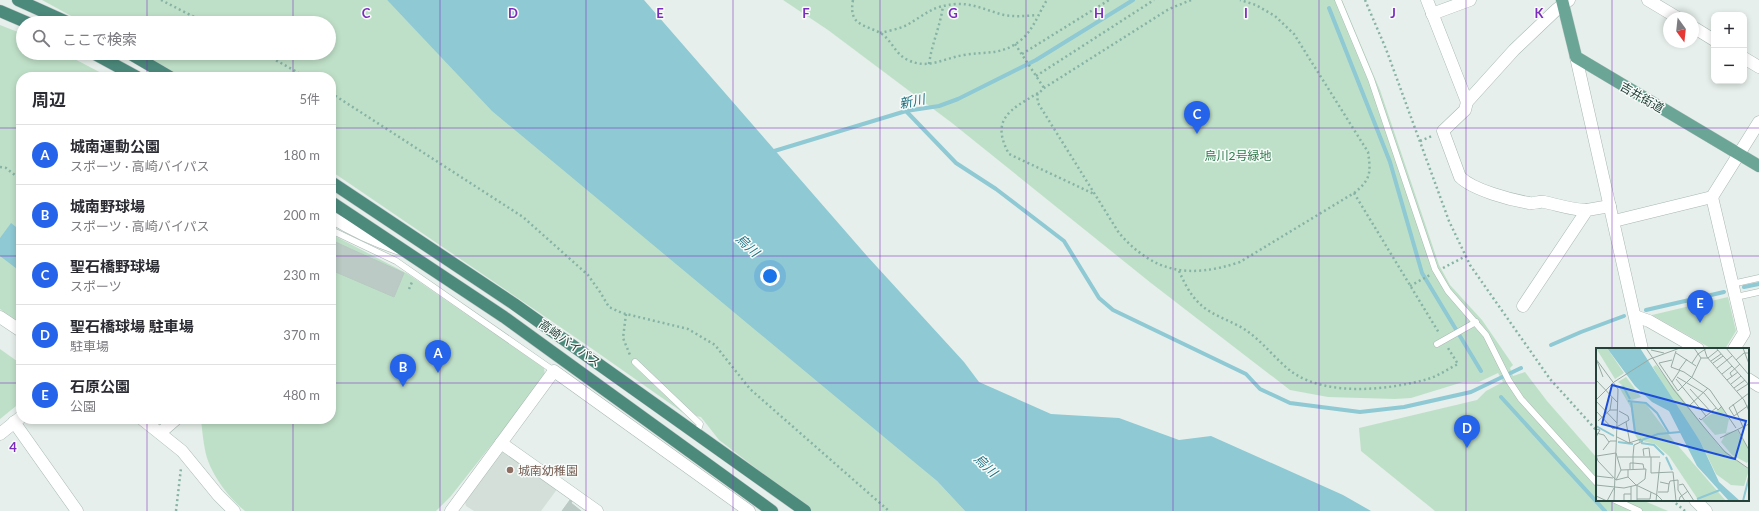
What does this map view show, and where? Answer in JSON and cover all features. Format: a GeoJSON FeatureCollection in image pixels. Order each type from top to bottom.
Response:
{"type":"FeatureCollection","features":[{"type":"Feature","properties":{"kind":"highway"},"geometry":{"type":"LineString","coordinates":[[18,0],[53,16]]}},
{"type":"Feature","properties":{"kind":"highway"},"geometry":{"type":"LineString","coordinates":[[0,11],[16,18]]}},
{"type":"Feature","properties":{"kind":"highway"},"geometry":{"type":"LineString","coordinates":[[106,60],[128,72]]}},
{"type":"Feature","properties":{"kind":"highway"},"geometry":{"type":"LineString","coordinates":[[141,60],[161,72]]}},
{"type":"Feature","properties":{"kind":"highway","name":"高崎バイパス"},"geometry":{"type":"LineString","coordinates":[[336,185],[514,304],[805,511]]}},
{"type":"Feature","properties":{"kind":"highway","name":"高崎バイパス"},"geometry":{"type":"LineString","coordinates":[[336,205],[542,343],[772,511]]}},
{"type":"Feature","properties":{"kind":"main road"},"geometry":{"type":"LineString","coordinates":[[1564,2],[1576,57]]}},
{"type":"Feature","properties":{"kind":"main road","name":"吉井街道"},"geometry":{"type":"LineString","coordinates":[[1576,57],[1596,71],[1759,166]]}},
{"type":"Feature","properties":{"kind":"street"},"geometry":{"type":"LineString","coordinates":[[1427,0],[1467,102]]}},
{"type":"Feature","properties":{"kind":"street"},"geometry":{"type":"LineString","coordinates":[[1432,14],[1470,0]]}},
{"type":"Feature","properties":{"kind":"street"},"geometry":{"type":"LineString","coordinates":[[1648,0],[1668,12]]}},
{"type":"Feature","properties":{"kind":"street"},"geometry":{"type":"LineString","coordinates":[[1564,2],[1514,50],[1467,102],[1465,110],[1444,131],[1460,178],[1472,185],[1530,204],[1542,201],[1578,210],[1610,206]]}},
{"type":"Feature","properties":{"kind":"street"},"geometry":{"type":"LineString","coordinates":[[1699,31],[1711,38]]}},
{"type":"Feature","properties":{"kind":"street"},"geometry":{"type":"LineString","coordinates":[[1576,57],[1642,348]]}},
{"type":"Feature","properties":{"kind":"street"},"geometry":{"type":"LineString","coordinates":[[1747,60],[1759,66]]}},
{"type":"Feature","properties":{"kind":"street"},"geometry":{"type":"LineString","coordinates":[[1614,221],[1712,197],[1759,122]]}},
{"type":"Feature","properties":{"kind":"street"},"geometry":{"type":"LineString","coordinates":[[1712,197],[1744,333],[1735,348]]}},
{"type":"Feature","properties":{"kind":"street"},"geometry":{"type":"LineString","coordinates":[[1523,306],[1587,210]]}},
{"type":"Feature","properties":{"kind":"street"},"geometry":{"type":"LineString","coordinates":[[336,220],[377,242],[406,251]]}},
{"type":"Feature","properties":{"kind":"street"},"geometry":{"type":"LineString","coordinates":[[1635,316],[1649,321],[1696,348]]}},
{"type":"Feature","properties":{"kind":"street"},"geometry":{"type":"LineString","coordinates":[[0,317],[16,328]]}},
{"type":"Feature","properties":{"kind":"street"},"geometry":{"type":"LineString","coordinates":[[458,509],[501,443],[554,371],[747,510]]}},
{"type":"Feature","properties":{"kind":"street"},"geometry":{"type":"LineString","coordinates":[[1749,380],[1759,386]]}},
{"type":"Feature","properties":{"kind":"street"},"geometry":{"type":"LineString","coordinates":[[0,434],[16,421]]}},
{"type":"Feature","properties":{"kind":"street"},"geometry":{"type":"LineString","coordinates":[[19,424],[72,509]]}},
{"type":"Feature","properties":{"kind":"street"},"geometry":{"type":"LineString","coordinates":[[148,424],[182,451],[218,495],[234,511]]}},
{"type":"Feature","properties":{"kind":"street"},"geometry":{"type":"LineString","coordinates":[[160,433],[170,424]]}},
{"type":"Feature","properties":{"kind":"street"},"geometry":{"type":"LineString","coordinates":[[501,443],[597,511]]}},
{"type":"Feature","properties":{"kind":"street"},"geometry":{"type":"LineString","coordinates":[[1696,501],[1706,511]]}},
{"type":"Feature","properties":{"kind":"lane"},"geometry":{"type":"LineString","coordinates":[[1338,0],[1371,79],[1435,269],[1448,291],[1486,335],[1509,381],[1521,399],[1596,482]]}},
{"type":"Feature","properties":{"kind":"lane"},"geometry":{"type":"LineString","coordinates":[[336,232],[396,261],[554,371]]}},
{"type":"Feature","properties":{"kind":"lane"},"geometry":{"type":"LineString","coordinates":[[1732,284],[1759,278]]}},
{"type":"Feature","properties":{"kind":"lane"},"geometry":{"type":"LineString","coordinates":[[1736,297],[1759,292]]}},
{"type":"Feature","properties":{"kind":"lane"},"geometry":{"type":"LineString","coordinates":[[1436,344],[1476,322]]}},
{"type":"Feature","properties":{"kind":"lane"},"geometry":{"type":"LineString","coordinates":[[635,362],[700,424],[697,433]]}},
{"type":"Feature","properties":{"kind":"lane"},"geometry":{"type":"LineString","coordinates":[[1617,501],[1639,511]]}},
{"type":"Feature","properties":{"kind":"path"},"geometry":{"type":"LineString","coordinates":[[161,0],[192,16]]}},
{"type":"Feature","properties":{"kind":"path"},"geometry":{"type":"LineString","coordinates":[[853,0],[854,16],[860,26],[879,33],[907,60],[923,65],[939,63],[963,55],[992,54],[1008,49],[1032,29],[1037,15],[1048,0]]}},
{"type":"Feature","properties":{"kind":"path"},"geometry":{"type":"LineString","coordinates":[[1022,54],[1109,0]]}},
{"type":"Feature","properties":{"kind":"path"},"geometry":{"type":"LineString","coordinates":[[1036,76],[1154,0]]}},
{"type":"Feature","properties":{"kind":"path"},"geometry":{"type":"LineString","coordinates":[[1095,194],[1009,154],[1004,143],[1001,128],[1005,116],[1011,109],[1169,9],[1192,0]]}},
{"type":"Feature","properties":{"kind":"path"},"geometry":{"type":"LineString","coordinates":[[1040,92],[1038,94],[1038,103],[1119,233],[1132,247],[1147,259],[1179,271],[1196,272],[1215,269],[1240,262],[1354,194],[1365,185],[1371,169],[1368,152],[1294,34],[1275,16],[1256,5],[1240,0]]}},
{"type":"Feature","properties":{"kind":"path"},"geometry":{"type":"LineString","coordinates":[[1365,0],[1386,49],[1449,221],[1470,265],[1550,379],[1596,430]]}},
{"type":"Feature","properties":{"kind":"path"},"geometry":{"type":"LineString","coordinates":[[879,33],[905,26],[927,11],[942,6],[957,4],[971,4],[1003,14],[1020,16],[1037,15]]}},
{"type":"Feature","properties":{"kind":"path"},"geometry":{"type":"LineString","coordinates":[[929,64],[932,45],[940,26],[942,6]]}},
{"type":"Feature","properties":{"kind":"path"},"geometry":{"type":"LineString","coordinates":[[1015,44],[1044,88]]}},
{"type":"Feature","properties":{"kind":"path"},"geometry":{"type":"LineString","coordinates":[[276,60],[297,72]]}},
{"type":"Feature","properties":{"kind":"path"},"geometry":{"type":"LineString","coordinates":[[336,96],[523,217],[588,275],[608,307],[626,314],[688,329],[715,345],[750,389],[889,511]]}},
{"type":"Feature","properties":{"kind":"path"},"geometry":{"type":"LineString","coordinates":[[0,167],[6,168],[16,176]]}},
{"type":"Feature","properties":{"kind":"path"},"geometry":{"type":"LineString","coordinates":[[1179,271],[1187,287],[1200,305],[1262,341],[1292,372],[1313,382],[1341,388],[1366,389],[1429,379],[1458,364],[1354,194]]}},
{"type":"Feature","properties":{"kind":"path"},"geometry":{"type":"LineString","coordinates":[[1446,267],[1466,256]]}},
{"type":"Feature","properties":{"kind":"path"},"geometry":{"type":"LineString","coordinates":[[626,314],[623,338],[628,352],[635,362]]}},
{"type":"Feature","properties":{"kind":"path"},"geometry":{"type":"LineString","coordinates":[[176,511],[182,451]]}},
{"type":"Feature","properties":{"kind":"path"},"geometry":{"type":"LineString","coordinates":[[1673,501],[1685,511]]}},
{"type":"Feature","properties":{"kind":"shaded area","name":"城南幼稚園"},"geometry":{"type":"Polygon","coordinates":[[[507,451],[558,488],[541,511],[474,511],[466,506],[464,498],[501,452],[507,451]]]}},
{"type":"Feature","properties":{"kind":"green space"},"geometry":{"type":"Polygon","coordinates":[[[42,0],[387,0],[434,49],[937,481],[965,511],[812,511],[719,440],[701,417],[696,416],[659,382],[633,365],[685,414],[591,348],[336,174],[336,72],[169,72],[149,60],[336,60],[336,16],[71,16],[42,0]]]}},
{"type":"Feature","properties":{"kind":"green space","name":"烏川2号緑地"},"geometry":{"type":"Polygon","coordinates":[[[783,0],[1342,0],[1380,90],[1439,265],[1450,285],[1482,320],[1513,365],[1510,368],[1513,376],[1525,372],[1547,401],[1596,457],[1596,501],[1644,501],[1668,511],[1435,511],[1361,451],[1359,428],[1477,400],[1486,391],[1503,382],[1498,373],[1479,382],[1463,382],[1411,398],[1328,397],[1290,390],[1151,283],[952,123],[828,30],[783,0]]]}},
{"type":"Feature","properties":{"kind":"green space"},"geometry":{"type":"Polygon","coordinates":[[[0,25],[16,31],[16,60],[76,60],[99,72],[16,72],[16,320],[0,309],[0,25]]]}},
{"type":"Feature","properties":{"kind":"green space"},"geometry":{"type":"Polygon","coordinates":[[[336,237],[408,274],[544,368],[545,377],[451,496],[436,511],[245,511],[232,499],[220,484],[207,458],[202,424],[336,424],[336,237]]]}},
{"type":"Feature","properties":{"kind":"green space"},"geometry":{"type":"Polygon","coordinates":[[[1728,297],[1736,331],[1726,348],[1710,348],[1652,315],[1728,297]]]}},
{"type":"Feature","properties":{"kind":"green space"},"geometry":{"type":"Polygon","coordinates":[[[0,349],[16,360],[16,406],[0,419],[0,349]]]}},
{"type":"Feature","properties":{"kind":"water","name":"烏川"},"geometry":{"type":"Polygon","coordinates":[[[387,0],[644,0],[867,256],[964,362],[979,382],[1051,414],[1119,418],[1179,440],[1211,436],[1343,495],[1371,511],[965,511],[937,481],[492,111],[387,0]]]}},
{"type":"Feature","properties":{"kind":"water"},"geometry":{"type":"Polygon","coordinates":[[[11,223],[16,227],[16,268],[0,256],[0,238],[11,223]]]}},
{"type":"Feature","properties":{"kind":"building"},"geometry":{"type":"Polygon","coordinates":[[[336,242],[404,273],[394,297],[336,272],[336,242]]]}},
{"type":"Feature","properties":{"kind":"building"},"geometry":{"type":"Polygon","coordinates":[[[570,500],[572,501],[571,503],[581,511],[562,511],[570,500]]]}},
{"type":"Feature","properties":{"kind":"waterway","name":"新川"},"geometry":{"type":"LineString","coordinates":[[771,152],[906,111],[939,106],[958,99],[1036,60],[1133,0]]}},
{"type":"Feature","properties":{"kind":"waterway"},"geometry":{"type":"LineString","coordinates":[[1329,8],[1390,162],[1422,273],[1481,371]]}},
{"type":"Feature","properties":{"kind":"waterway"},"geometry":{"type":"LineString","coordinates":[[906,111],[956,163],[996,189],[1064,241],[1099,298],[1113,310],[1246,374],[1260,389],[1290,403],[1360,412],[1404,407],[1471,392],[1521,368]]}},
{"type":"Feature","properties":{"kind":"waterway"},"geometry":{"type":"LineString","coordinates":[[1744,287],[1759,284]]}},
{"type":"Feature","properties":{"kind":"waterway"},"geometry":{"type":"LineString","coordinates":[[1646,310],[1724,292]]}},
{"type":"Feature","properties":{"kind":"waterway"},"geometry":{"type":"LineString","coordinates":[[1551,345],[1624,316]]}},
{"type":"Feature","properties":{"kind":"waterway"},"geometry":{"type":"LineString","coordinates":[[1501,397],[1605,511]]}},
{"type":"Feature","properties":{"kind":"place","name":"聖石橋野球場"},"geometry":{"type":"Point","coordinates":[1197,134]}},
{"type":"Feature","properties":{"kind":"place","name":"石原公園"},"geometry":{"type":"Point","coordinates":[1700,323]}},
{"type":"Feature","properties":{"kind":"place","name":"城南運動公園"},"geometry":{"type":"Point","coordinates":[438,373]}},
{"type":"Feature","properties":{"kind":"place","name":"城南野球場"},"geometry":{"type":"Point","coordinates":[403,387]}},
{"type":"Feature","properties":{"kind":"place","name":"聖石橋球場 駐車場"},"geometry":{"type":"Point","coordinates":[1467,448]}},
{"type":"Feature","properties":{"kind":"place","name":"城南幼稚園"},"geometry":{"type":"Point","coordinates":[510,470]}}]}
